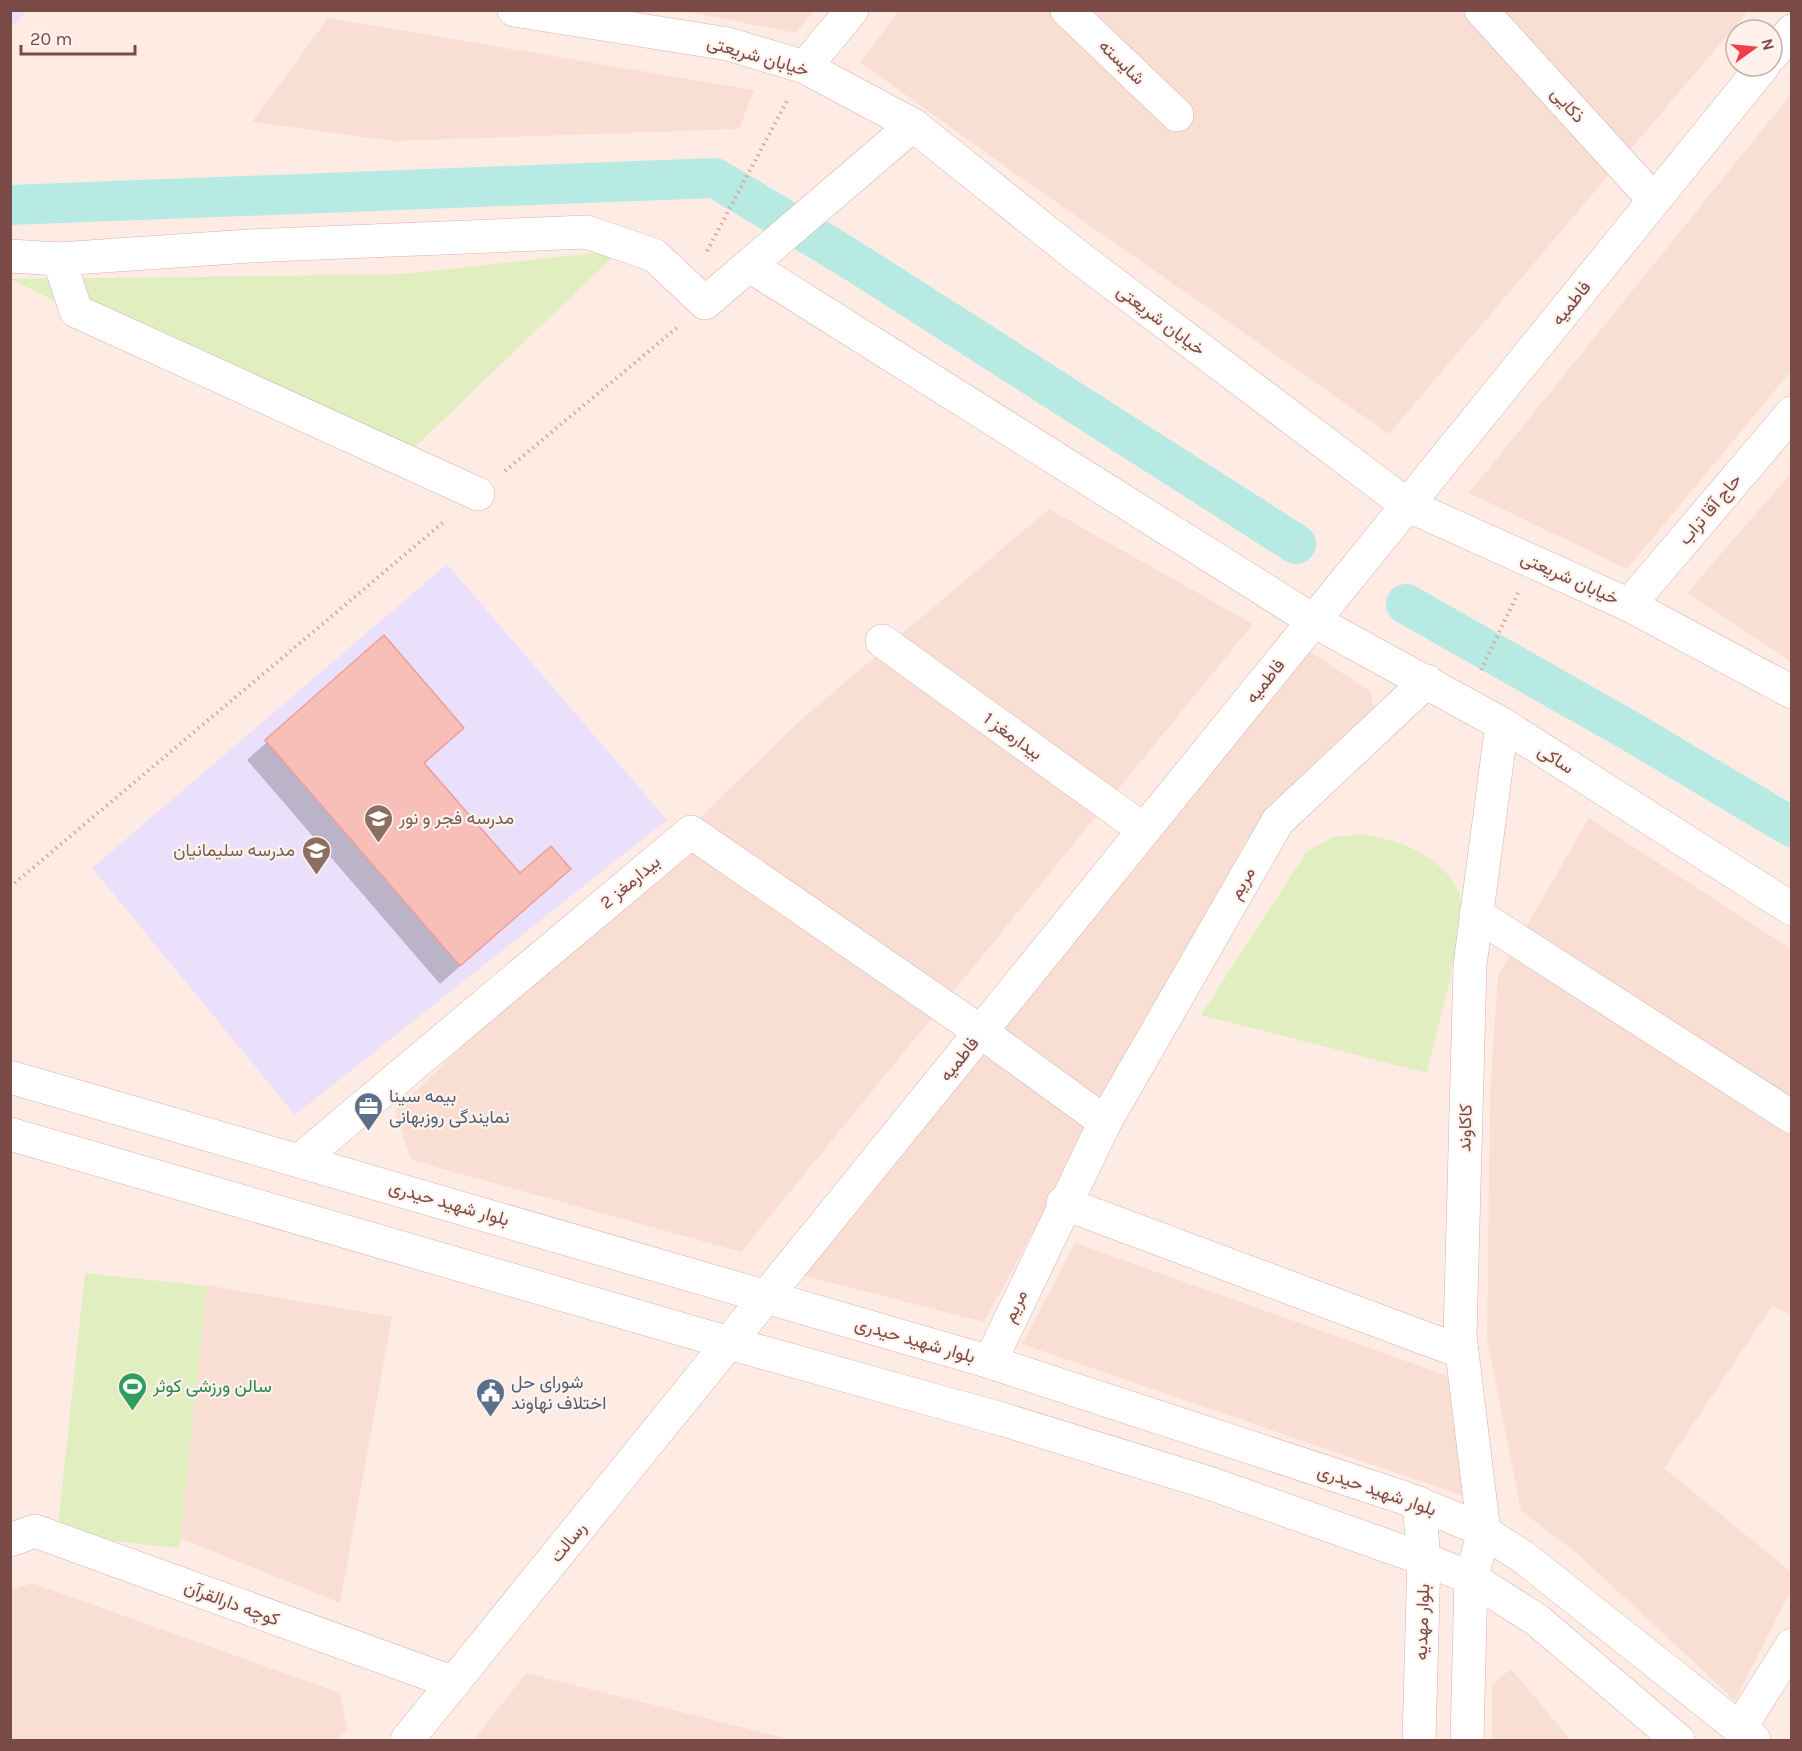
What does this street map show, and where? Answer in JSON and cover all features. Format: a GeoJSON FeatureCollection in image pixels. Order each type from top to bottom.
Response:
{"type":"FeatureCollection","features":[{"type":"Feature","properties":{"kind":"street","name":"خیابان شریعتی"},"geometry":{"type":"LineString","coordinates":[[514,10],[728,44],[805,67],[914,125],[1077,256],[1407,505],[1629,605],[1791,692]]}},
{"type":"Feature","properties":{"kind":"street"},"geometry":{"type":"LineString","coordinates":[[805,67],[852,10]]}},
{"type":"Feature","properties":{"kind":"street","name":"شایسته"},"geometry":{"type":"LineString","coordinates":[[1067,10],[1177,115]]}},
{"type":"Feature","properties":{"kind":"street","name":"ذکایی"},"geometry":{"type":"LineString","coordinates":[[1481,10],[1654,200]]}},
{"type":"Feature","properties":{"kind":"street","name":"فاطمیه"},"geometry":{"type":"LineString","coordinates":[[729,1343],[1753,78]]}},
{"type":"Feature","properties":{"kind":"street"},"geometry":{"type":"LineString","coordinates":[[10,256],[58,259],[249,246],[586,232],[654,255],[705,303],[914,125]]}},
{"type":"Feature","properties":{"kind":"street"},"geometry":{"type":"LineString","coordinates":[[58,259],[76,311],[478,494]]}},
{"type":"Feature","properties":{"kind":"street","name":"ساکی"},"geometry":{"type":"LineString","coordinates":[[750,266],[1314,621],[1502,724],[1791,909]]}},
{"type":"Feature","properties":{"kind":"street","name":"حاج آقا تراب"},"geometry":{"type":"LineString","coordinates":[[1629,605],[1791,412]]}},
{"type":"Feature","properties":{"kind":"street","name":"بیدارمغز 1"},"geometry":{"type":"LineString","coordinates":[[882,641],[1144,830]]}},
{"type":"Feature","properties":{"kind":"street","name":"مریم"},"geometry":{"type":"LineString","coordinates":[[990,1362],[1063,1203],[1105,1122],[1278,821],[1427,681]]}},
{"type":"Feature","properties":{"kind":"street","name":"کاکاوند"},"geometry":{"type":"LineString","coordinates":[[1484,1532],[1460,1336],[1470,977],[1476,914],[1502,724]]}},
{"type":"Feature","properties":{"kind":"street","name":"بیدارمغز 2"},"geometry":{"type":"LineString","coordinates":[[300,1160],[691,832],[981,1032]]}},
{"type":"Feature","properties":{"kind":"street"},"geometry":{"type":"LineString","coordinates":[[1476,914],[1791,1117]]}},
{"type":"Feature","properties":{"kind":"street"},"geometry":{"type":"LineString","coordinates":[[981,1032],[1105,1122]]}},
{"type":"Feature","properties":{"kind":"street","name":"بلوار شهید حیدری"},"geometry":{"type":"LineString","coordinates":[[10,1077],[990,1362],[1419,1503],[1484,1532],[1561,1585],[1747,1734]]}},
{"type":"Feature","properties":{"kind":"street"},"geometry":{"type":"LineString","coordinates":[[10,1134],[729,1343],[993,1417],[1209,1484],[1424,1559],[1471,1578],[1537,1620],[1678,1740]]}},
{"type":"Feature","properties":{"kind":"street"},"geometry":{"type":"LineString","coordinates":[[1063,1203],[1462,1352]]}},
{"type":"Feature","properties":{"kind":"street","name":"رسالت"},"geometry":{"type":"LineString","coordinates":[[407,1740],[729,1343]]}},
{"type":"Feature","properties":{"kind":"street","name":"بلوار مهدیه"},"geometry":{"type":"LineString","coordinates":[[1419,1503],[1424,1559],[1419,1740]]}},
{"type":"Feature","properties":{"kind":"street","name":"کوچه دارالقرآن"},"geometry":{"type":"LineString","coordinates":[[10,1540],[34,1531],[454,1683]]}},
{"type":"Feature","properties":{"kind":"street"},"geometry":{"type":"LineString","coordinates":[[1467,1740],[1471,1578],[1484,1532]]}},
{"type":"Feature","properties":{"kind":"street"},"geometry":{"type":"LineString","coordinates":[[1747,1734],[1791,1646]]}},
{"type":"Feature","properties":{"kind":"path"},"geometry":{"type":"LineString","coordinates":[[719,232],[805,67]]}},
{"type":"Feature","properties":{"kind":"path"},"geometry":{"type":"LineString","coordinates":[[10,886],[705,303]]}},
{"type":"Feature","properties":{"kind":"path"},"geometry":{"type":"LineString","coordinates":[[1484,664],[1514,601]]}},
{"type":"Feature","properties":{"kind":"shaded area"},"geometry":{"type":"Polygon","coordinates":[[[10,11],[26,11],[11,28],[10,11]]]}},
{"type":"Feature","properties":{"kind":"shaded area"},"geometry":{"type":"Polygon","coordinates":[[[683,11],[814,11],[796,33],[683,11]]]}},
{"type":"Feature","properties":{"kind":"shaded area"},"geometry":{"type":"Polygon","coordinates":[[[899,11],[1748,11],[1742,18],[1724,18],[1724,39],[1389,434],[1017,175],[860,62],[899,11]]]}},
{"type":"Feature","properties":{"kind":"shaded area"},"geometry":{"type":"Polygon","coordinates":[[[328,18],[754,90],[739,129],[394,141],[252,122],[328,18]]]}},
{"type":"Feature","properties":{"kind":"shaded area"},"geometry":{"type":"Polygon","coordinates":[[[1791,94],[1791,371],[1627,569],[1469,493],[1791,94]]]}},
{"type":"Feature","properties":{"kind":"shaded area"},"geometry":{"type":"Polygon","coordinates":[[[1791,473],[1791,662],[1687,593],[1791,473]]]}},
{"type":"Feature","properties":{"kind":"shaded area"},"geometry":{"type":"Polygon","coordinates":[[[1049,509],[1253,624],[741,1252],[411,1160],[395,1111],[803,718],[1049,509]]]}},
{"type":"Feature","properties":{"kind":"shaded area","name":"مدرسه فجر و نور"},"geometry":{"type":"Polygon","coordinates":[[[447,564],[667,820],[295,1115],[92,868],[447,564]]]}},
{"type":"Feature","properties":{"kind":"shaded area"},"geometry":{"type":"Polygon","coordinates":[[[1306,649],[1371,692],[1374,712],[1247,839],[984,1322],[805,1276],[819,1243],[1306,649]]]}},
{"type":"Feature","properties":{"kind":"shaded area"},"geometry":{"type":"Polygon","coordinates":[[[1589,818],[1791,949],[1791,1315],[1772,1306],[1664,1468],[1791,1572],[1791,1590],[1735,1701],[1578,1554],[1521,1511],[1487,1339],[1490,1096],[1498,975],[1589,818]]]}},
{"type":"Feature","properties":{"kind":"shaded area"},"geometry":{"type":"Polygon","coordinates":[[[1075,1243],[1448,1376],[1466,1497],[1022,1344],[1075,1243]]]}},
{"type":"Feature","properties":{"kind":"shaded area"},"geometry":{"type":"Polygon","coordinates":[[[206,1285],[392,1317],[340,1603],[180,1538],[206,1285]]]}},
{"type":"Feature","properties":{"kind":"shaded area"},"geometry":{"type":"Polygon","coordinates":[[[32,1583],[340,1693],[347,1729],[338,1740],[11,1740],[11,1590],[32,1583]]]}},
{"type":"Feature","properties":{"kind":"shaded area"},"geometry":{"type":"Polygon","coordinates":[[[1511,1669],[1571,1740],[1492,1740],[1492,1684],[1511,1669]]]}},
{"type":"Feature","properties":{"kind":"shaded area"},"geometry":{"type":"Polygon","coordinates":[[[526,1673],[793,1740],[474,1740],[526,1673]]]}},
{"type":"Feature","properties":{"kind":"green space"},"geometry":{"type":"Polygon","coordinates":[[[620,250],[394,467],[10,279],[404,274],[620,250]]]}},
{"type":"Feature","properties":{"kind":"green space"},"geometry":{"type":"Polygon","coordinates":[[[1364,834],[1406,846],[1431,859],[1442,868],[1459,892],[1460,925],[1456,951],[1427,1073],[1201,1015],[1307,851],[1333,837],[1364,834]]]}},
{"type":"Feature","properties":{"kind":"green space","name":"سالن ورزشی کوثر"},"geometry":{"type":"Polygon","coordinates":[[[85,1273],[207,1286],[179,1548],[57,1535],[85,1273]]]}},
{"type":"Feature","properties":{"kind":"building"},"geometry":{"type":"Polygon","coordinates":[[[384,635],[464,728],[424,763],[520,873],[551,846],[571,869],[460,966],[265,740],[384,635]]]}},
{"type":"Feature","properties":{"kind":"waterway"},"geometry":{"type":"LineString","coordinates":[[10,205],[715,178],[847,257],[1296,544]]}},
{"type":"Feature","properties":{"kind":"waterway"},"geometry":{"type":"LineString","coordinates":[[1406,604],[1630,731],[1792,827]]}},
{"type":"Feature","properties":{"kind":"place","name":"مدرسه فجر و نور"},"geometry":{"type":"Point","coordinates":[378,844]}},
{"type":"Feature","properties":{"kind":"place","name":"مدرسه سلیمانیان"},"geometry":{"type":"Point","coordinates":[316,876]}},
{"type":"Feature","properties":{"kind":"place","name":"بیمه سینا نمایندگی روزبهانی"},"geometry":{"type":"Point","coordinates":[368,1132]}},
{"type":"Feature","properties":{"kind":"place","name":"سالن ورزشی کوثر"},"geometry":{"type":"Point","coordinates":[132,1412]}},
{"type":"Feature","properties":{"kind":"place","name":"شورای حل اختلاف نهاوند"},"geometry":{"type":"Point","coordinates":[490,1418]}}]}
